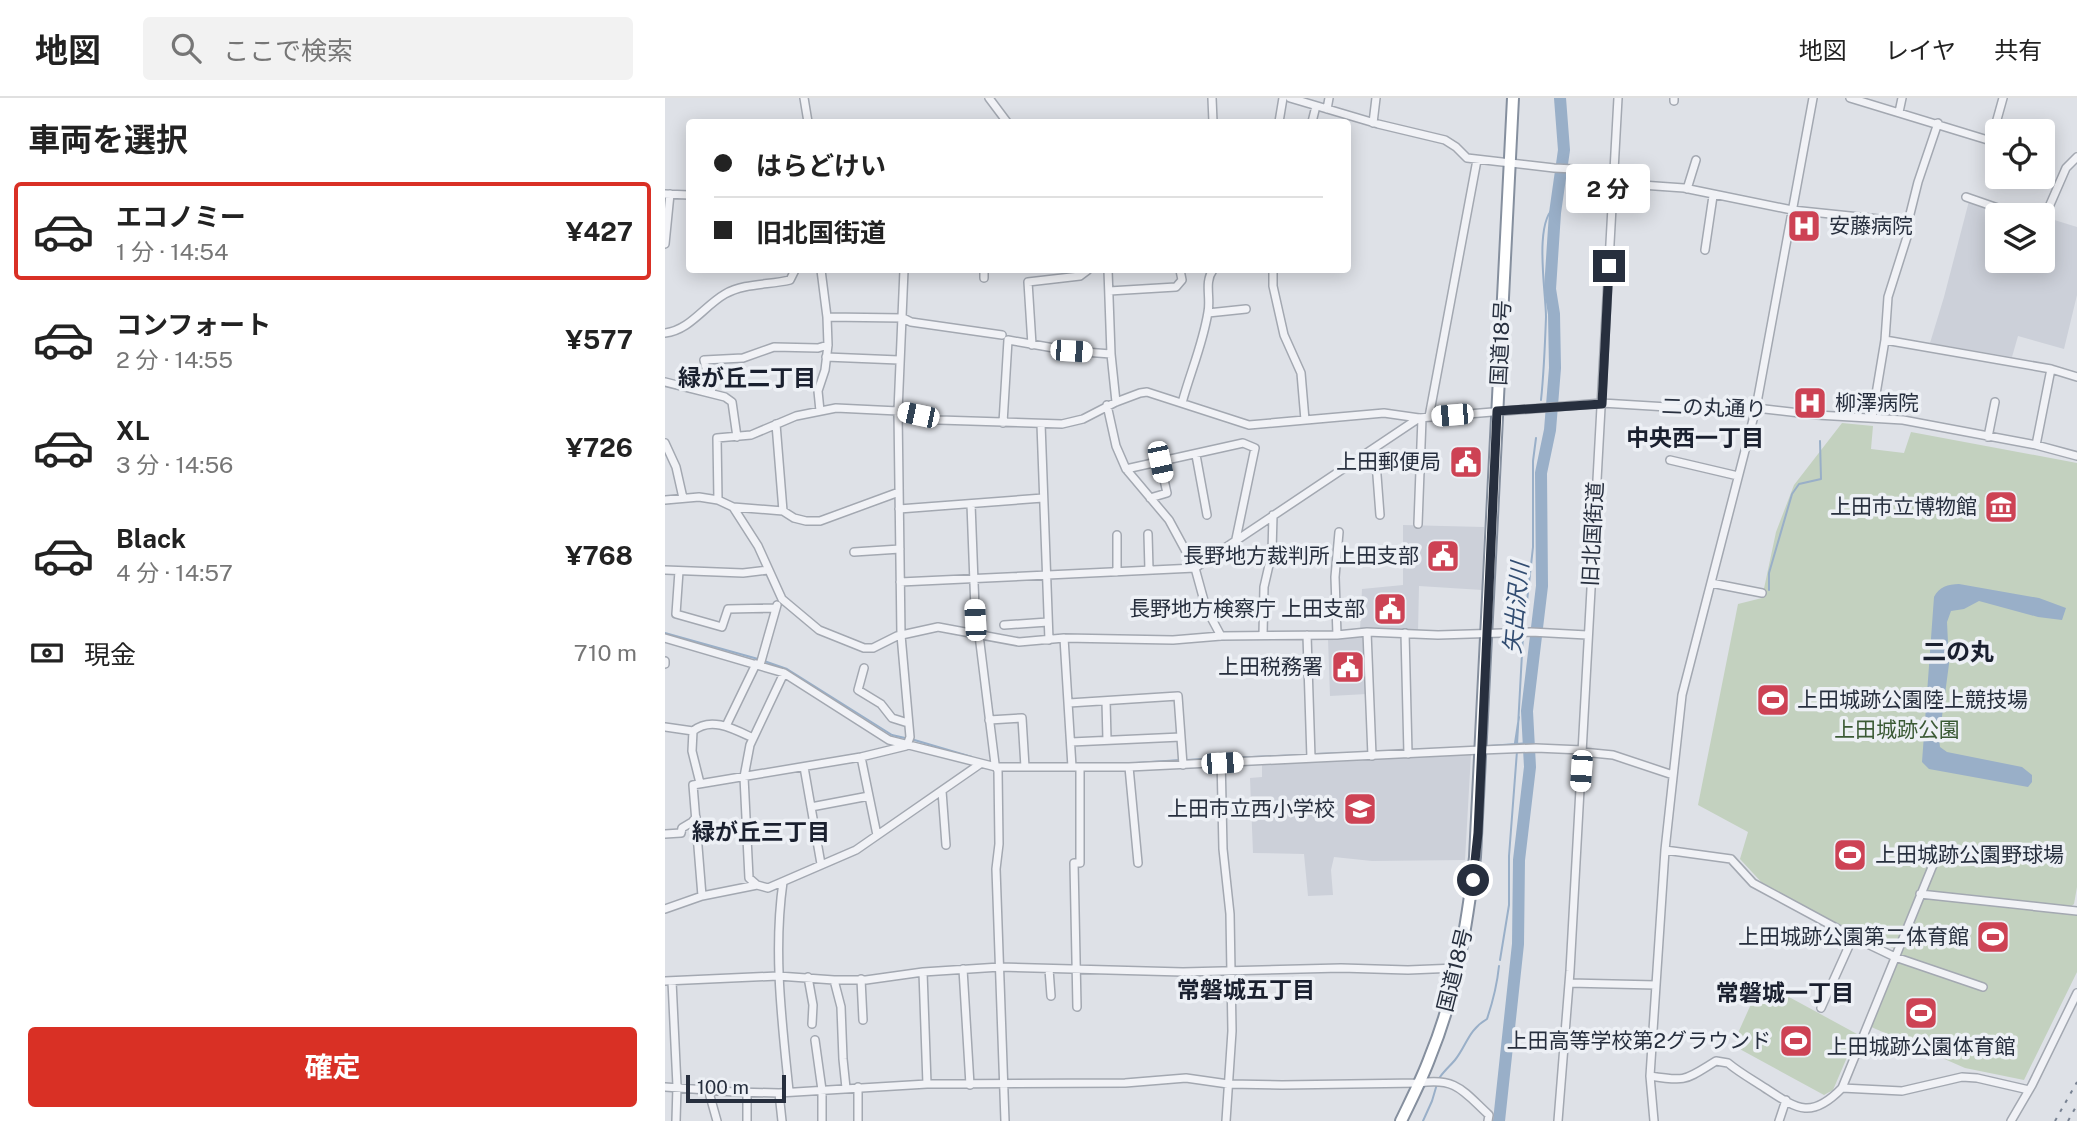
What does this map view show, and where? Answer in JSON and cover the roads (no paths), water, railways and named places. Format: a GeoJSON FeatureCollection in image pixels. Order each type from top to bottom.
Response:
{"type":"FeatureCollection","features":[{"type":"Feature","properties":{"kind":"highway","name":"国道18号"},"geometry":{"type":"LineString","coordinates":[[1401,1121],[1441,1027],[1466,930],[1474,869],[1513,98]]}},
{"type":"Feature","properties":{"kind":"street"},"geometry":{"type":"LineString","coordinates":[[804,98],[808,119]]}},
{"type":"Feature","properties":{"kind":"street"},"geometry":{"type":"LineString","coordinates":[[989,98],[1006,119]]}},
{"type":"Feature","properties":{"kind":"street"},"geometry":{"type":"LineString","coordinates":[[1212,98],[1213,119]]}},
{"type":"Feature","properties":{"kind":"street"},"geometry":{"type":"LineString","coordinates":[[1280,119],[1283,98]]}},
{"type":"Feature","properties":{"kind":"street"},"geometry":{"type":"LineString","coordinates":[[1290,98],[1445,140],[1467,158],[1613,172]]}},
{"type":"Feature","properties":{"kind":"street"},"geometry":{"type":"LineString","coordinates":[[1327,109],[1329,98]]}},
{"type":"Feature","properties":{"kind":"street"},"geometry":{"type":"LineString","coordinates":[[1373,122],[1376,98]]}},
{"type":"Feature","properties":{"kind":"street","name":"旧北国街道"},"geometry":{"type":"LineString","coordinates":[[1569,983],[1618,98]]}},
{"type":"Feature","properties":{"kind":"street"},"geometry":{"type":"LineString","coordinates":[[1654,1121],[1650,1076],[1665,850],[1682,695],[1756,408],[1813,98]]}},
{"type":"Feature","properties":{"kind":"street"},"geometry":{"type":"LineString","coordinates":[[1850,98],[1991,141],[2003,98]]}},
{"type":"Feature","properties":{"kind":"street"},"geometry":{"type":"LineString","coordinates":[[1899,112],[1902,98]]}},
{"type":"Feature","properties":{"kind":"street"},"geometry":{"type":"LineString","coordinates":[[1313,119],[1316,106]]}},
{"type":"Feature","properties":{"kind":"street"},"geometry":{"type":"LineString","coordinates":[[1872,418],[1885,340],[1888,297],[1938,123]]}},
{"type":"Feature","properties":{"kind":"street"},"geometry":{"type":"LineString","coordinates":[[2051,203],[2066,168],[2077,156]]}},
{"type":"Feature","properties":{"kind":"street"},"geometry":{"type":"LineString","coordinates":[[1418,524],[1424,418],[1477,160]]}},
{"type":"Feature","properties":{"kind":"street"},"geometry":{"type":"LineString","coordinates":[[1687,189],[1696,160]]}},
{"type":"Feature","properties":{"kind":"street"},"geometry":{"type":"LineString","coordinates":[[1613,183],[1687,189],[1792,210],[1908,222]]}},
{"type":"Feature","properties":{"kind":"street"},"geometry":{"type":"LineString","coordinates":[[665,244],[668,194],[686,195]]}},
{"type":"Feature","properties":{"kind":"street"},"geometry":{"type":"LineString","coordinates":[[1705,250],[1713,196]]}},
{"type":"Feature","properties":{"kind":"street"},"geometry":{"type":"LineString","coordinates":[[1966,197],[1985,204]]}},
{"type":"Feature","properties":{"kind":"street"},"geometry":{"type":"LineString","coordinates":[[665,333],[674,332],[685,325],[726,293],[739,288],[790,280],[794,273]]}},
{"type":"Feature","properties":{"kind":"street"},"geometry":{"type":"LineString","coordinates":[[820,411],[818,391],[825,370],[828,345],[821,273]]}},
{"type":"Feature","properties":{"kind":"street"},"geometry":{"type":"LineString","coordinates":[[904,273],[898,411],[901,635],[909,737],[907,746]]}},
{"type":"Feature","properties":{"kind":"street"},"geometry":{"type":"LineString","coordinates":[[984,273],[984,278]]}},
{"type":"Feature","properties":{"kind":"street"},"geometry":{"type":"LineString","coordinates":[[1032,345],[1028,282],[1080,276],[1084,273]]}},
{"type":"Feature","properties":{"kind":"street"},"geometry":{"type":"LineString","coordinates":[[1108,273],[1116,402]]}},
{"type":"Feature","properties":{"kind":"street"},"geometry":{"type":"LineString","coordinates":[[1109,291],[1176,288],[1182,280],[1181,273]]}},
{"type":"Feature","properties":{"kind":"street"},"geometry":{"type":"LineString","coordinates":[[1182,403],[1208,313],[1208,276],[1210,273]]}},
{"type":"Feature","properties":{"kind":"street"},"geometry":{"type":"LineString","coordinates":[[1273,273],[1273,286],[1284,335],[1301,373],[1305,420]]}},
{"type":"Feature","properties":{"kind":"street"},"geometry":{"type":"LineString","coordinates":[[1208,313],[1246,309]]}},
{"type":"Feature","properties":{"kind":"street"},"geometry":{"type":"LineString","coordinates":[[827,317],[903,318],[911,323],[1002,335]]}},
{"type":"Feature","properties":{"kind":"street"},"geometry":{"type":"LineString","coordinates":[[1003,423],[1008,340],[1111,354]]}},
{"type":"Feature","properties":{"kind":"street"},"geometry":{"type":"LineString","coordinates":[[1885,340],[2051,369],[2077,377]]}},
{"type":"Feature","properties":{"kind":"street"},"geometry":{"type":"LineString","coordinates":[[712,393],[703,360],[743,358],[773,346],[818,348],[828,345]]}},
{"type":"Feature","properties":{"kind":"street"},"geometry":{"type":"LineString","coordinates":[[826,357],[899,360]]}},
{"type":"Feature","properties":{"kind":"street"},"geometry":{"type":"LineString","coordinates":[[2036,445],[2051,369]]}},
{"type":"Feature","properties":{"kind":"street"},"geometry":{"type":"LineString","coordinates":[[665,382],[712,393],[732,402],[737,437]]}},
{"type":"Feature","properties":{"kind":"street"},"geometry":{"type":"LineString","coordinates":[[718,500],[717,438],[751,435],[796,416],[836,408],[898,411],[939,420],[1062,424],[1083,419],[1107,405],[1147,392],[1249,425],[1384,413],[1424,418],[1497,411]]}},
{"type":"Feature","properties":{"kind":"street"},"geometry":{"type":"LineString","coordinates":[[1988,437],[1995,402]]}},
{"type":"Feature","properties":{"kind":"street","name":"二の丸通り"},"geometry":{"type":"LineString","coordinates":[[1497,411],[1602,404],[1756,408],[1903,420],[2036,445],[2077,456]]}},
{"type":"Feature","properties":{"kind":"street"},"geometry":{"type":"LineString","coordinates":[[1107,405],[1116,446],[1126,469],[1170,520],[1195,568],[1206,608],[1221,636]]}},
{"type":"Feature","properties":{"kind":"street"},"geometry":{"type":"LineString","coordinates":[[900,582],[1195,568],[1424,418]]}},
{"type":"Feature","properties":{"kind":"street"},"geometry":{"type":"LineString","coordinates":[[776,424],[783,511]]}},
{"type":"Feature","properties":{"kind":"street"},"geometry":{"type":"LineString","coordinates":[[1041,424],[1049,640]]}},
{"type":"Feature","properties":{"kind":"street"},"geometry":{"type":"LineString","coordinates":[[1243,443],[1249,425]]}},
{"type":"Feature","properties":{"kind":"street"},"geometry":{"type":"LineString","coordinates":[[665,443],[676,467],[683,498]]}},
{"type":"Feature","properties":{"kind":"street"},"geometry":{"type":"LineString","coordinates":[[1126,469],[1243,443],[1255,449],[1236,539]]}},
{"type":"Feature","properties":{"kind":"street"},"geometry":{"type":"LineString","coordinates":[[1375,449],[1380,515]]}},
{"type":"Feature","properties":{"kind":"street"},"geometry":{"type":"LineString","coordinates":[[1196,455],[1207,515]]}},
{"type":"Feature","properties":{"kind":"street"},"geometry":{"type":"LineString","coordinates":[[1670,460],[1738,476]]}},
{"type":"Feature","properties":{"kind":"street"},"geometry":{"type":"LineString","coordinates":[[1150,498],[1167,493],[1160,462]]}},
{"type":"Feature","properties":{"kind":"street"},"geometry":{"type":"LineString","coordinates":[[665,500],[699,497],[718,500],[733,507],[783,511],[794,518],[820,521],[899,492]]}},
{"type":"Feature","properties":{"kind":"street"},"geometry":{"type":"LineString","coordinates":[[899,509],[1043,498]]}},
{"type":"Feature","properties":{"kind":"street"},"geometry":{"type":"LineString","coordinates":[[971,504],[977,635],[998,771],[999,844],[996,869],[1005,1121]]}},
{"type":"Feature","properties":{"kind":"street"},"geometry":{"type":"LineString","coordinates":[[733,507],[758,546],[782,599],[819,630],[864,648],[873,648],[901,635],[938,627],[1019,642],[1064,638],[1131,641],[1367,632],[1531,632],[1587,635]]}},
{"type":"Feature","properties":{"kind":"street"},"geometry":{"type":"LineString","coordinates":[[1263,635],[1264,587],[1272,552],[1273,515]]}},
{"type":"Feature","properties":{"kind":"street"},"geometry":{"type":"LineString","coordinates":[[1337,635],[1335,577],[1339,532]]}},
{"type":"Feature","properties":{"kind":"street"},"geometry":{"type":"LineString","coordinates":[[1149,534],[1149,570]]}},
{"type":"Feature","properties":{"kind":"street"},"geometry":{"type":"LineString","coordinates":[[1117,535],[1117,572]]}},
{"type":"Feature","properties":{"kind":"street"},"geometry":{"type":"LineString","coordinates":[[853,552],[899,549]]}},
{"type":"Feature","properties":{"kind":"street"},"geometry":{"type":"LineString","coordinates":[[665,570],[743,573],[768,570]]}},
{"type":"Feature","properties":{"kind":"street"},"geometry":{"type":"LineString","coordinates":[[679,571],[676,614],[722,627],[728,609],[776,608]]}},
{"type":"Feature","properties":{"kind":"street"},"geometry":{"type":"LineString","coordinates":[[1711,583],[1762,593]]}},
{"type":"Feature","properties":{"kind":"street"},"geometry":{"type":"LineString","coordinates":[[726,726],[760,662],[776,608],[782,599]]}},
{"type":"Feature","properties":{"kind":"street"},"geometry":{"type":"LineString","coordinates":[[1004,625],[1048,622]]}},
{"type":"Feature","properties":{"kind":"street"},"geometry":{"type":"LineString","coordinates":[[1367,632],[1372,756]]}},
{"type":"Feature","properties":{"kind":"street"},"geometry":{"type":"LineString","coordinates":[[1405,634],[1408,754]]}},
{"type":"Feature","properties":{"kind":"street"},"geometry":{"type":"LineString","coordinates":[[1307,635],[1311,758]]}},
{"type":"Feature","properties":{"kind":"street"},"geometry":{"type":"LineString","coordinates":[[1064,638],[1071,742],[1076,768],[1080,863],[1073,863],[1077,1007]]}},
{"type":"Feature","properties":{"kind":"street"},"geometry":{"type":"LineString","coordinates":[[665,639],[760,662],[789,674],[889,740],[981,764],[1025,767],[1129,767],[1261,758],[1536,748],[1613,755],[1673,775]]}},
{"type":"Feature","properties":{"kind":"street"},"geometry":{"type":"LineString","coordinates":[[864,668],[858,690],[881,704],[892,718],[908,723]]}},
{"type":"Feature","properties":{"kind":"street"},"geometry":{"type":"LineString","coordinates":[[789,674],[753,738],[744,777],[749,878],[757,885],[768,888],[856,849],[981,764]]}},
{"type":"Feature","properties":{"kind":"street"},"geometry":{"type":"LineString","coordinates":[[1069,703],[1178,696],[1183,765]]}},
{"type":"Feature","properties":{"kind":"street"},"geometry":{"type":"LineString","coordinates":[[1106,701],[1107,740]]}},
{"type":"Feature","properties":{"kind":"street"},"geometry":{"type":"LineString","coordinates":[[989,720],[1022,718],[1025,767]]}},
{"type":"Feature","properties":{"kind":"street"},"geometry":{"type":"LineString","coordinates":[[700,783],[692,751],[693,731],[697,727],[712,723],[753,738]]}},
{"type":"Feature","properties":{"kind":"street"},"geometry":{"type":"LineString","coordinates":[[665,727],[693,731]]}},
{"type":"Feature","properties":{"kind":"street"},"geometry":{"type":"LineString","coordinates":[[1071,742],[1181,737]]}},
{"type":"Feature","properties":{"kind":"street"},"geometry":{"type":"LineString","coordinates":[[702,896],[693,785],[861,757],[907,746]]}},
{"type":"Feature","properties":{"kind":"street"},"geometry":{"type":"LineString","coordinates":[[861,757],[877,835]]}},
{"type":"Feature","properties":{"kind":"street"},"geometry":{"type":"LineString","coordinates":[[1222,760],[1223,849],[1230,914],[1232,1031],[1226,1121]]}},
{"type":"Feature","properties":{"kind":"street"},"geometry":{"type":"LineString","coordinates":[[804,767],[821,864]]}},
{"type":"Feature","properties":{"kind":"street"},"geometry":{"type":"LineString","coordinates":[[1129,767],[1138,863]]}},
{"type":"Feature","properties":{"kind":"street"},"geometry":{"type":"LineString","coordinates":[[942,791],[946,845]]}},
{"type":"Feature","properties":{"kind":"street"},"geometry":{"type":"LineString","coordinates":[[811,807],[869,796]]}},
{"type":"Feature","properties":{"kind":"street"},"geometry":{"type":"LineString","coordinates":[[665,834],[681,832],[696,816]]}},
{"type":"Feature","properties":{"kind":"street"},"geometry":{"type":"LineString","coordinates":[[1665,850],[1731,859],[1753,883],[1853,937],[1895,957],[1983,987]]}},
{"type":"Feature","properties":{"kind":"street"},"geometry":{"type":"LineString","coordinates":[[1650,1076],[1679,1081],[1716,1062],[1728,1063],[1794,1107],[1810,1108],[1825,1103],[1842,1088],[1937,855]]}},
{"type":"Feature","properties":{"kind":"street"},"geometry":{"type":"LineString","coordinates":[[783,882],[779,909],[778,976],[789,1091]]}},
{"type":"Feature","properties":{"kind":"street"},"geometry":{"type":"LineString","coordinates":[[665,909],[702,896],[757,885]]}},
{"type":"Feature","properties":{"kind":"street"},"geometry":{"type":"LineString","coordinates":[[1920,894],[2077,911]]}},
{"type":"Feature","properties":{"kind":"street"},"geometry":{"type":"LineString","coordinates":[[1821,1008],[1853,937]]}},
{"type":"Feature","properties":{"kind":"street"},"geometry":{"type":"LineString","coordinates":[[676,1121],[677,1086],[669,981],[778,976],[861,979],[1000,967],[1230,972],[1341,968],[1408,971],[1457,968]]}},
{"type":"Feature","properties":{"kind":"street"},"geometry":{"type":"LineString","coordinates":[[1049,969],[1051,996]]}},
{"type":"Feature","properties":{"kind":"street"},"geometry":{"type":"LineString","coordinates":[[963,970],[969,1085]]}},
{"type":"Feature","properties":{"kind":"street"},"geometry":{"type":"LineString","coordinates":[[923,972],[927,1084]]}},
{"type":"Feature","properties":{"kind":"street"},"geometry":{"type":"LineString","coordinates":[[808,977],[813,1005],[812,1024]]}},
{"type":"Feature","properties":{"kind":"street"},"geometry":{"type":"LineString","coordinates":[[861,979],[863,1020]]}},
{"type":"Feature","properties":{"kind":"street"},"geometry":{"type":"LineString","coordinates":[[834,980],[841,1007],[846,1088]]}},
{"type":"Feature","properties":{"kind":"street"},"geometry":{"type":"LineString","coordinates":[[1558,1121],[1569,983],[1656,985]]}},
{"type":"Feature","properties":{"kind":"street"},"geometry":{"type":"LineString","coordinates":[[2011,1121],[2077,993]]}},
{"type":"Feature","properties":{"kind":"street"},"geometry":{"type":"LineString","coordinates":[[814,1040],[822,1090],[823,1121]]}},
{"type":"Feature","properties":{"kind":"street"},"geometry":{"type":"LineString","coordinates":[[1842,1088],[1902,1091],[1962,1077],[2029,1090]]}},
{"type":"Feature","properties":{"kind":"street"},"geometry":{"type":"LineString","coordinates":[[665,1087],[779,1093],[927,1084],[1125,1083],[1186,1078],[1228,1084],[1419,1083],[1437,1080],[1458,1087],[1489,1115],[1488,1121]]}},
{"type":"Feature","properties":{"kind":"street"},"geometry":{"type":"LineString","coordinates":[[858,1087],[858,1121]]}},
{"type":"Feature","properties":{"kind":"street"},"geometry":{"type":"LineString","coordinates":[[708,1089],[717,1121]]}},
{"type":"Feature","properties":{"kind":"street"},"geometry":{"type":"LineString","coordinates":[[747,1092],[747,1121]]}},
{"type":"Feature","properties":{"kind":"street"},"geometry":{"type":"LineString","coordinates":[[779,1093],[782,1121]]}},
{"type":"Feature","properties":{"kind":"street"},"geometry":{"type":"LineString","coordinates":[[1779,1121],[1786,1100]]}},
{"type":"Feature","properties":{"kind":"water"},"geometry":{"type":"Polygon","coordinates":[[[1959,584],[2039,598],[2066,608],[2062,620],[2038,617],[1979,601],[1964,609],[1951,611],[1947,622],[1949,664],[1940,747],[1947,752],[2022,767],[2032,775],[2032,782],[2028,787],[1929,769],[1922,762],[1934,597],[1944,587],[1959,584]]]}},
{"type":"Feature","properties":{"kind":"waterway","name":"矢出沢川"},"geometry":{"type":"LineString","coordinates":[[1499,1121],[1518,944],[1519,860],[1530,767],[1527,711],[1542,586],[1541,473],[1550,430],[1555,368],[1554,314],[1550,289],[1555,213],[1564,150],[1560,98]]}},
{"type":"Feature","properties":{"kind":"waterway"},"geometry":{"type":"LineString","coordinates":[[1541,400],[1546,317],[1543,241],[1549,214],[1556,206]]}},
{"type":"Feature","properties":{"kind":"waterway"},"geometry":{"type":"LineString","coordinates":[[1524,628],[1533,547],[1533,461],[1536,438]]}},
{"type":"Feature","properties":{"kind":"waterway"},"geometry":{"type":"LineString","coordinates":[[1769,590],[1769,573],[1792,494],[1799,484],[1821,479],[1820,441]]}},
{"type":"Feature","properties":{"kind":"waterway"},"geometry":{"type":"LineString","coordinates":[[665,633],[758,659]]}},
{"type":"Feature","properties":{"kind":"waterway"},"geometry":{"type":"LineString","coordinates":[[1517,745],[1523,635]]}},
{"type":"Feature","properties":{"kind":"waterway"},"geometry":{"type":"LineString","coordinates":[[764,661],[787,669],[892,735],[905,738]]}},
{"type":"Feature","properties":{"kind":"waterway"},"geometry":{"type":"LineString","coordinates":[[1515,743],[1519,717]]}},
{"type":"Feature","properties":{"kind":"waterway"},"geometry":{"type":"LineString","coordinates":[[911,739],[972,757]]}},
{"type":"Feature","properties":{"kind":"waterway"},"geometry":{"type":"LineString","coordinates":[[1489,746],[1530,743]]}},
{"type":"Feature","properties":{"kind":"waterway"},"geometry":{"type":"LineString","coordinates":[[1500,960],[1509,905],[1509,856],[1517,751]]}},
{"type":"Feature","properties":{"kind":"waterway"},"geometry":{"type":"LineString","coordinates":[[1315,754],[1351,753]]}},
{"type":"Feature","properties":{"kind":"waterway"},"geometry":{"type":"LineString","coordinates":[[1226,758],[1306,755]]}},
{"type":"Feature","properties":{"kind":"waterway"},"geometry":{"type":"LineString","coordinates":[[1187,760],[1220,758]]}},
{"type":"Feature","properties":{"kind":"waterway"},"geometry":{"type":"LineString","coordinates":[[1121,764],[1181,760]]}},
{"type":"Feature","properties":{"kind":"waterway"},"geometry":{"type":"LineString","coordinates":[[998,763],[1021,763]]}},
{"type":"Feature","properties":{"kind":"waterway"},"geometry":{"type":"LineString","coordinates":[[1026,763],[1070,763]]}},
{"type":"Feature","properties":{"kind":"waterway"},"geometry":{"type":"LineString","coordinates":[[1440,1077],[1455,1060],[1472,1033],[1487,1019],[1499,966]]}},
{"type":"Feature","properties":{"kind":"waterway"},"geometry":{"type":"LineString","coordinates":[[1423,1121],[1437,1084]]}},
{"type":"Feature","properties":{"kind":"railway"},"geometry":{"type":"LineString","coordinates":[[2055,1121],[2077,1082]]}},
{"type":"Feature","properties":{"kind":"railway"},"geometry":{"type":"LineString","coordinates":[[2068,1121],[2077,1105]]}},
{"type":"Feature","properties":{"kind":"place","name":"安藤病院"},"geometry":{"type":"Point","coordinates":[1804,226]}},
{"type":"Feature","properties":{"kind":"place","name":"柳澤病院"},"geometry":{"type":"Point","coordinates":[1810,403]}},
{"type":"Feature","properties":{"kind":"place","name":"上田郵便局"},"geometry":{"type":"Point","coordinates":[1466,462]}},
{"type":"Feature","properties":{"kind":"place","name":"上田市立博物館"},"geometry":{"type":"Point","coordinates":[2001,507]}},
{"type":"Feature","properties":{"kind":"place","name":"長野地方裁判所 上田支部"},"geometry":{"type":"Point","coordinates":[1443,556]}},
{"type":"Feature","properties":{"kind":"place","name":"長野地方検察庁 上田支部"},"geometry":{"type":"Point","coordinates":[1390,609]}},
{"type":"Feature","properties":{"kind":"place","name":"上田税務署"},"geometry":{"type":"Point","coordinates":[1348,667]}},
{"type":"Feature","properties":{"kind":"place","name":"上田城跡公園陸上競技場"},"geometry":{"type":"Point","coordinates":[1773,700]}},
{"type":"Feature","properties":{"kind":"place","name":"上田市立西小学校"},"geometry":{"type":"Point","coordinates":[1360,809]}},
{"type":"Feature","properties":{"kind":"place","name":"上田城跡公園野球場"},"geometry":{"type":"Point","coordinates":[1850,855]}},
{"type":"Feature","properties":{"kind":"place","name":"上田城跡公園第二体育館"},"geometry":{"type":"Point","coordinates":[1993,937]}},
{"type":"Feature","properties":{"kind":"place","name":"上田城跡公園体育館"},"geometry":{"type":"Point","coordinates":[1921,1013]}},
{"type":"Feature","properties":{"kind":"place","name":"上田高等学校第2グラウンド"},"geometry":{"type":"Point","coordinates":[1796,1041]}},
{"type":"Feature","properties":{"kind":"district","name":"緑が丘二丁目"},"geometry":{"type":"Point","coordinates":[747,378]}},
{"type":"Feature","properties":{"kind":"district","name":"中央西一丁目"},"geometry":{"type":"Point","coordinates":[1695,438]}},
{"type":"Feature","properties":{"kind":"district","name":"二の丸"},"geometry":{"type":"Point","coordinates":[1958,652]}},
{"type":"Feature","properties":{"kind":"district","name":"緑が丘三丁目"},"geometry":{"type":"Point","coordinates":[761,832]}},
{"type":"Feature","properties":{"kind":"district","name":"常磐城五丁目"},"geometry":{"type":"Point","coordinates":[1246,990]}},
{"type":"Feature","properties":{"kind":"district","name":"常磐城一丁目"},"geometry":{"type":"Point","coordinates":[1785,993]}},
{"type":"Feature","properties":{"kind":"park label","name":"上田城跡公園"},"geometry":{"type":"Point","coordinates":[1897,730]}}]}
